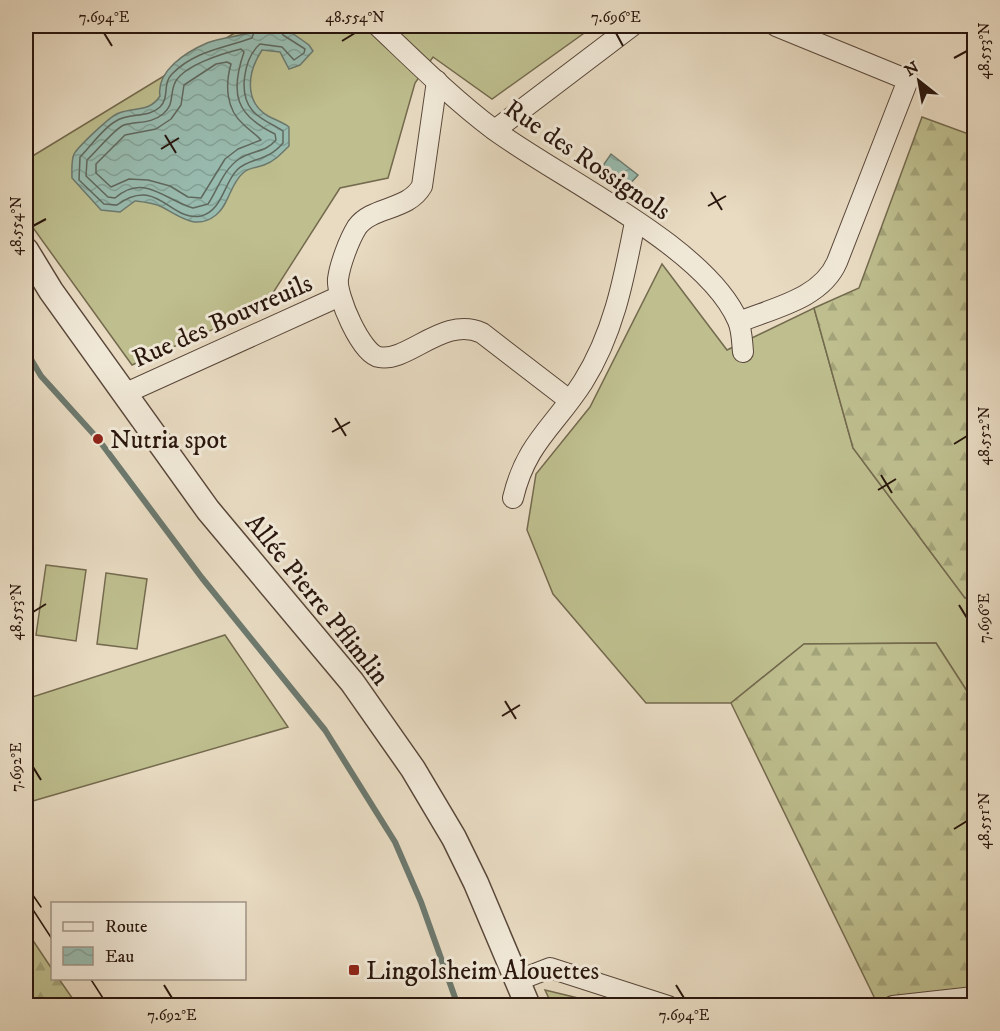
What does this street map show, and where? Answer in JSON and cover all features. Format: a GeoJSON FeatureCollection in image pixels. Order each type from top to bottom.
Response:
{"type":"FeatureCollection","features":[{"type":"Feature","properties":{"kind":"street","name":"Rue des Rossignols"},"geometry":{"type":"LineString","coordinates":[[378,26],[437,81],[495,130],[635,222],[692,263],[719,292],[739,322],[743,352]]}},
{"type":"Feature","properties":{"kind":"street"},"geometry":{"type":"LineString","coordinates":[[495,130],[632,26]]}},
{"type":"Feature","properties":{"kind":"street"},"geometry":{"type":"LineString","coordinates":[[739,322],[808,294],[827,281],[908,80],[776,26]]}},
{"type":"Feature","properties":{"kind":"street","name":"Rue des Bouvreuils"},"geometry":{"type":"LineString","coordinates":[[437,81],[422,186],[412,198],[365,220],[357,227],[338,278],[340,296],[363,346],[373,355],[388,357],[456,329],[473,328],[570,400]]}},
{"type":"Feature","properties":{"kind":"street"},"geometry":{"type":"LineString","coordinates":[[513,498],[528,453],[570,400],[602,348],[612,322],[635,222]]}},
{"type":"Feature","properties":{"kind":"street","name":"Allée Pierre Pflimlin"},"geometry":{"type":"LineString","coordinates":[[26,250],[51,291],[208,510],[352,682],[413,769],[454,838],[519,980],[528,1005]]}},
{"type":"Feature","properties":{"kind":"street","name":"Rue des Bouvreuils"},"geometry":{"type":"LineString","coordinates":[[126,393],[340,296]]}},
{"type":"Feature","properties":{"kind":"street"},"geometry":{"type":"LineString","coordinates":[[519,980],[550,968],[668,1005]]}},
{"type":"Feature","properties":{"kind":"street"},"geometry":{"type":"LineString","coordinates":[[893,1005],[975,998]]}},
{"type":"Feature","properties":{"kind":"green space"},"geometry":{"type":"Polygon","coordinates":[[[246,26],[594,26],[492,99],[433,57],[415,83],[388,178],[340,188],[264,307],[132,365],[26,218],[26,160],[246,26]]]}},
{"type":"Feature","properties":{"kind":"green space"},"geometry":{"type":"Polygon","coordinates":[[[922,117],[974,136],[974,592],[965,598],[853,448],[814,308],[859,288],[922,117]]]}},
{"type":"Feature","properties":{"kind":"green space"},"geometry":{"type":"Polygon","coordinates":[[[662,264],[727,350],[814,308],[853,448],[965,598],[974,592],[974,702],[936,643],[804,644],[731,703],[646,703],[553,594],[527,530],[536,474],[590,407],[662,264]]]}},
{"type":"Feature","properties":{"kind":"green space"},"geometry":{"type":"Polygon","coordinates":[[[46,565],[86,570],[76,641],[36,635],[46,565]]]}},
{"type":"Feature","properties":{"kind":"green space"},"geometry":{"type":"Polygon","coordinates":[[[106,573],[147,579],[137,649],[97,644],[106,573]]]}},
{"type":"Feature","properties":{"kind":"green space"},"geometry":{"type":"Polygon","coordinates":[[[225,635],[288,727],[26,803],[26,699],[225,635]]]}},
{"type":"Feature","properties":{"kind":"green space"},"geometry":{"type":"Polygon","coordinates":[[[936,643],[974,702],[974,1005],[878,1005],[731,703],[804,644],[936,643]]]}},
{"type":"Feature","properties":{"kind":"green space"},"geometry":{"type":"Polygon","coordinates":[[[26,930],[51,968],[51,980],[60,980],[77,1005],[26,1005],[26,930]]]}},
{"type":"Feature","properties":{"kind":"green space"},"geometry":{"type":"Polygon","coordinates":[[[545,990],[607,1005],[552,1005],[545,990]]]}},
{"type":"Feature","properties":{"kind":"water"},"geometry":{"type":"Polygon","coordinates":[[[250,26],[282,26],[309,45],[313,51],[300,65],[289,69],[280,52],[262,50],[251,76],[251,94],[260,110],[289,127],[289,146],[272,161],[243,173],[220,211],[209,220],[195,222],[181,218],[159,206],[135,201],[120,212],[101,210],[72,178],[72,160],[77,150],[115,115],[152,105],[160,96],[163,78],[182,57],[207,43],[249,33],[250,26]]]}},
{"type":"Feature","properties":{"kind":"water"},"geometry":{"type":"Polygon","coordinates":[[[611,154],[638,175],[627,187],[600,170],[611,154]]]}},
{"type":"Feature","properties":{"kind":"waterway"},"geometry":{"type":"LineString","coordinates":[[26,351],[41,376],[98,439],[202,578],[325,730],[395,842],[421,902],[458,1006]]}},
{"type":"Feature","properties":{"kind":"tram line"},"geometry":{"type":"LineString","coordinates":[[26,885],[41,907]]}},
{"type":"Feature","properties":{"kind":"tram line"},"geometry":{"type":"LineString","coordinates":[[26,899],[51,937]]}},
{"type":"Feature","properties":{"kind":"tram line"},"geometry":{"type":"LineString","coordinates":[[91,980],[108,1006]]}},
{"type":"Feature","properties":{"kind":"place","name":"Nutria spot"},"geometry":{"type":"Point","coordinates":[98,439]}},
{"type":"Feature","properties":{"kind":"place","name":"Lingolsheim Alouettes"},"geometry":{"type":"Point","coordinates":[354,970]}}]}
